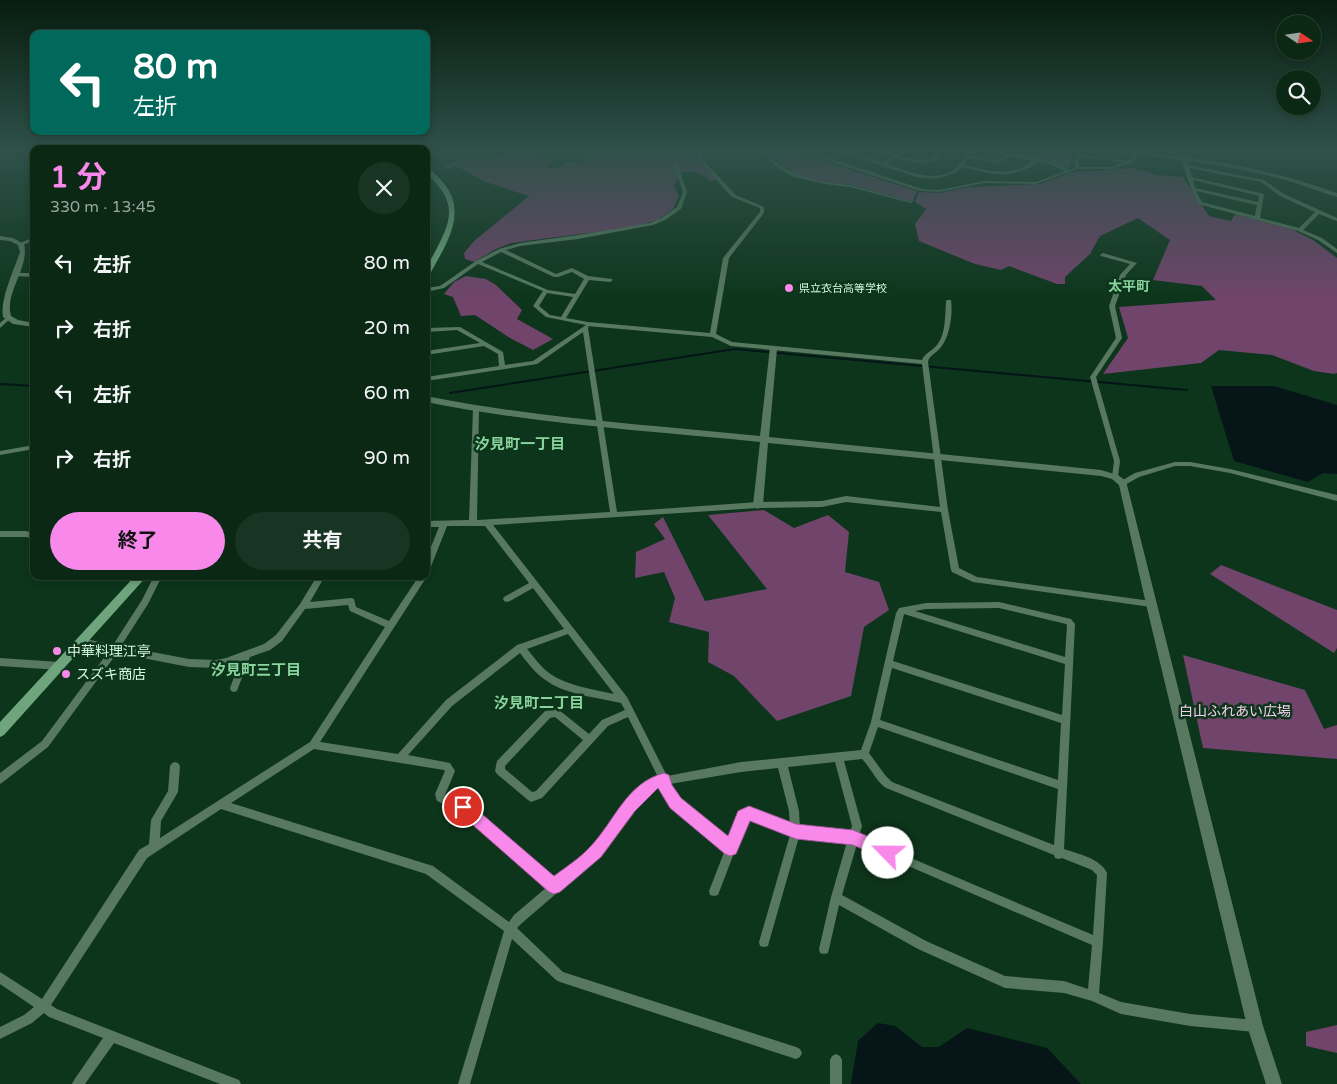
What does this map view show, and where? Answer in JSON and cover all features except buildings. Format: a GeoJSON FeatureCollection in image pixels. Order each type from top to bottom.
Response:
{"type":"FeatureCollection","features":[{"type":"Feature","properties":{"kind":"main road"},"geometry":{"type":"LineString","coordinates":[[430,259],[452,222],[454,211],[451,201]]}},
{"type":"Feature","properties":{"kind":"main road"},"geometry":{"type":"LineString","coordinates":[[0,731],[138,580]]}},
{"type":"Feature","properties":{"kind":"street"},"geometry":{"type":"LineString","coordinates":[[430,289],[442,287],[478,262],[501,250],[520,244],[578,237],[651,224],[663,219],[678,208],[681,201]]}},
{"type":"Feature","properties":{"kind":"street"},"geometry":{"type":"LineString","coordinates":[[712,335],[726,258],[762,212],[762,207],[747,201]]}},
{"type":"Feature","properties":{"kind":"street"},"geometry":{"type":"LineString","coordinates":[[906,201],[911,202]]}},
{"type":"Feature","properties":{"kind":"street"},"geometry":{"type":"LineString","coordinates":[[1199,201],[1203,204],[1300,230],[1320,238],[1334,246],[1337,251]]}},
{"type":"Feature","properties":{"kind":"street"},"geometry":{"type":"LineString","coordinates":[[1244,201],[1259,204]]}},
{"type":"Feature","properties":{"kind":"street"},"geometry":{"type":"LineString","coordinates":[[1257,218],[1260,201]]}},
{"type":"Feature","properties":{"kind":"street"},"geometry":{"type":"LineString","coordinates":[[1295,201],[1337,220]]}},
{"type":"Feature","properties":{"kind":"street"},"geometry":{"type":"LineString","coordinates":[[1300,230],[1319,211]]}},
{"type":"Feature","properties":{"kind":"street"},"geometry":{"type":"LineString","coordinates":[[0,238],[11,239],[21,244],[23,252],[6,302],[5,311],[8,318]]}},
{"type":"Feature","properties":{"kind":"street"},"geometry":{"type":"LineString","coordinates":[[21,244],[30,240]]}},
{"type":"Feature","properties":{"kind":"street"},"geometry":{"type":"LineString","coordinates":[[501,250],[556,276],[572,270],[587,278],[610,280]]}},
{"type":"Feature","properties":{"kind":"street"},"geometry":{"type":"LineString","coordinates":[[1103,255],[1134,263],[1123,275],[1112,306],[1119,338],[1093,377],[1117,460],[1119,480],[1255,1026],[1274,1084]]}},
{"type":"Feature","properties":{"kind":"street"},"geometry":{"type":"LineString","coordinates":[[478,262],[546,292],[576,296]]}},
{"type":"Feature","properties":{"kind":"street"},"geometry":{"type":"LineString","coordinates":[[16,275],[30,275]]}},
{"type":"Feature","properties":{"kind":"street"},"geometry":{"type":"LineString","coordinates":[[562,319],[587,278]]}},
{"type":"Feature","properties":{"kind":"street"},"geometry":{"type":"LineString","coordinates":[[546,292],[536,307],[548,316],[587,326],[712,335],[731,344],[925,362]]}},
{"type":"Feature","properties":{"kind":"street"},"geometry":{"type":"LineString","coordinates":[[949,301],[944,341],[937,350],[926,357],[925,362],[944,510],[955,570],[976,580],[1151,604]]}},
{"type":"Feature","properties":{"kind":"street"},"geometry":{"type":"LineString","coordinates":[[8,318],[30,324]]}},
{"type":"Feature","properties":{"kind":"street"},"geometry":{"type":"LineString","coordinates":[[0,326],[8,318]]}},
{"type":"Feature","properties":{"kind":"street"},"geometry":{"type":"LineString","coordinates":[[430,378],[535,363],[587,326]]}},
{"type":"Feature","properties":{"kind":"street"},"geometry":{"type":"LineString","coordinates":[[587,326],[614,515]]}},
{"type":"Feature","properties":{"kind":"street"},"geometry":{"type":"LineString","coordinates":[[430,330],[454,327],[501,354],[502,367]]}},
{"type":"Feature","properties":{"kind":"street"},"geometry":{"type":"LineString","coordinates":[[430,352],[485,344]]}},
{"type":"Feature","properties":{"kind":"street"},"geometry":{"type":"LineString","coordinates":[[758,505],[773,349]]}},
{"type":"Feature","properties":{"kind":"street"},"geometry":{"type":"LineString","coordinates":[[430,400],[476,409],[600,425],[1101,473],[1119,480],[1175,464],[1190,464],[1230,471],[1337,498]]}},
{"type":"Feature","properties":{"kind":"street"},"geometry":{"type":"LineString","coordinates":[[472,523],[476,409]]}},
{"type":"Feature","properties":{"kind":"street"},"geometry":{"type":"LineString","coordinates":[[0,453],[30,447]]}},
{"type":"Feature","properties":{"kind":"street"},"geometry":{"type":"LineString","coordinates":[[430,524],[487,524],[758,505],[822,504],[855,499],[944,510]]}},
{"type":"Feature","properties":{"kind":"street"},"geometry":{"type":"LineString","coordinates":[[430,559],[444,524]]}},
{"type":"Feature","properties":{"kind":"street"},"geometry":{"type":"LineString","coordinates":[[487,524],[624,700],[664,780],[665,788],[675,803],[730,848]]}},
{"type":"Feature","properties":{"kind":"street"},"geometry":{"type":"LineString","coordinates":[[0,534],[30,535]]}},
{"type":"Feature","properties":{"kind":"street"},"geometry":{"type":"LineString","coordinates":[[0,778],[45,744],[115,649],[145,602],[156,580]]}},
{"type":"Feature","properties":{"kind":"street"},"geometry":{"type":"LineString","coordinates":[[82,642],[189,663],[216,664],[246,656],[274,643],[303,606],[319,580]]}},
{"type":"Feature","properties":{"kind":"street"},"geometry":{"type":"LineString","coordinates":[[0,1033],[28,1019],[44,1006],[143,854],[313,745],[420,580]]}},
{"type":"Feature","properties":{"kind":"street"},"geometry":{"type":"LineString","coordinates":[[507,599],[534,584]]}},
{"type":"Feature","properties":{"kind":"street"},"geometry":{"type":"LineString","coordinates":[[303,606],[351,601],[353,609],[391,626]]}},
{"type":"Feature","properties":{"kind":"street"},"geometry":{"type":"LineString","coordinates":[[902,610],[926,606],[999,605],[1068,621],[1071,624],[1059,854]]}},
{"type":"Feature","properties":{"kind":"street"},"geometry":{"type":"LineString","coordinates":[[902,610],[1069,662]]}},
{"type":"Feature","properties":{"kind":"street"},"geometry":{"type":"LineString","coordinates":[[864,754],[875,722],[902,610]]}},
{"type":"Feature","properties":{"kind":"street"},"geometry":{"type":"LineString","coordinates":[[400,758],[449,703],[520,648],[570,630]]}},
{"type":"Feature","properties":{"kind":"street"},"geometry":{"type":"LineString","coordinates":[[520,648],[547,676],[554,680],[573,688],[624,700]]}},
{"type":"Feature","properties":{"kind":"street"},"geometry":{"type":"LineString","coordinates":[[234,688],[246,656]]}},
{"type":"Feature","properties":{"kind":"street"},"geometry":{"type":"LineString","coordinates":[[0,662],[60,666]]}},
{"type":"Feature","properties":{"kind":"street"},"geometry":{"type":"LineString","coordinates":[[889,664],[1066,720]]}},
{"type":"Feature","properties":{"kind":"street"},"geometry":{"type":"LineString","coordinates":[[589,739],[556,713],[548,714],[500,764],[500,771],[531,797],[539,795],[605,723],[631,712]]}},
{"type":"Feature","properties":{"kind":"street"},"geometry":{"type":"LineString","coordinates":[[875,722],[1063,786]]}},
{"type":"Feature","properties":{"kind":"street"},"geometry":{"type":"LineString","coordinates":[[313,745],[447,766],[450,772],[440,798],[463,807],[554,886]]}},
{"type":"Feature","properties":{"kind":"street"},"geometry":{"type":"LineString","coordinates":[[464,1084],[510,929],[554,886],[596,852],[629,805],[652,783],[741,767],[864,754],[873,763],[881,779],[889,785],[1059,854],[1095,866],[1102,872],[1093,996]]}},
{"type":"Feature","properties":{"kind":"street"},"geometry":{"type":"LineString","coordinates":[[824,949],[857,822],[838,756]]}},
{"type":"Feature","properties":{"kind":"street"},"geometry":{"type":"LineString","coordinates":[[764,942],[796,832],[794,811],[782,763]]}},
{"type":"Feature","properties":{"kind":"street"},"geometry":{"type":"LineString","coordinates":[[154,847],[156,820],[173,792],[175,766]]}},
{"type":"Feature","properties":{"kind":"street"},"geometry":{"type":"LineString","coordinates":[[220,804],[429,870],[510,929],[560,976],[796,1053]]}},
{"type":"Feature","properties":{"kind":"street"},"geometry":{"type":"LineString","coordinates":[[714,891],[743,816],[749,814],[796,832],[853,838],[1098,942]]}},
{"type":"Feature","properties":{"kind":"street"},"geometry":{"type":"LineString","coordinates":[[836,897],[922,945],[1005,982],[1064,987],[1122,1008],[1190,1020],[1255,1026]]}},
{"type":"Feature","properties":{"kind":"street"},"geometry":{"type":"LineString","coordinates":[[0,978],[53,1013],[230,1083]]}},
{"type":"Feature","properties":{"kind":"street"},"geometry":{"type":"LineString","coordinates":[[78,1084],[112,1036]]}},
{"type":"Feature","properties":{"kind":"street"},"geometry":{"type":"LineString","coordinates":[[836,1060],[836,1084]]}},
{"type":"Feature","properties":{"kind":"green space"},"geometry":{"type":"Polygon","coordinates":[[[523,201],[677,201],[673,209],[657,220],[634,227],[511,243],[496,249],[474,262],[465,259],[464,253],[474,241],[523,201]]]}},
{"type":"Feature","properties":{"kind":"green space"},"geometry":{"type":"Polygon","coordinates":[[[1199,201],[1209,216],[1231,221],[1235,214],[1291,229],[1313,240],[1337,258],[1337,373],[1314,371],[1272,355],[1219,350],[1201,363],[1103,374],[1128,338],[1119,307],[1216,300],[1202,286],[1153,280],[1170,240],[1138,218],[1100,236],[1090,254],[1065,277],[1065,284],[1057,284],[1009,266],[1001,270],[975,264],[919,241],[915,224],[926,209],[915,202],[1199,201]]]}},
{"type":"Feature","properties":{"kind":"green space"},"geometry":{"type":"Polygon","coordinates":[[[466,276],[486,279],[496,285],[522,310],[517,319],[553,339],[533,350],[510,338],[475,315],[461,316],[453,297],[444,294],[454,282],[466,276]]]}},
{"type":"Feature","properties":{"kind":"green space"},"geometry":{"type":"Polygon","coordinates":[[[764,510],[794,528],[828,515],[849,532],[845,572],[879,582],[889,610],[864,627],[851,696],[777,721],[734,676],[708,662],[709,632],[669,622],[675,598],[664,572],[635,578],[636,552],[665,539],[654,524],[663,517],[705,601],[767,589],[708,515],[764,510]]]}},
{"type":"Feature","properties":{"kind":"green space"},"geometry":{"type":"Polygon","coordinates":[[[1221,565],[1337,610],[1337,648],[1334,653],[1210,574],[1221,565]]]}},
{"type":"Feature","properties":{"kind":"green space","name":"白山ふれあい広場"},"geometry":{"type":"Polygon","coordinates":[[[1183,655],[1305,690],[1324,729],[1337,725],[1337,759],[1203,748],[1183,655]]]}},
{"type":"Feature","properties":{"kind":"green space"},"geometry":{"type":"Polygon","coordinates":[[[1337,1025],[1337,1053],[1306,1046],[1306,1032],[1337,1025]]]}},
{"type":"Feature","properties":{"kind":"shaded area"},"geometry":{"type":"Polygon","coordinates":[[[1211,386],[1274,386],[1337,405],[1337,474],[1323,473],[1308,482],[1234,461],[1211,386]]]}},
{"type":"Feature","properties":{"kind":"shaded area"},"geometry":{"type":"Polygon","coordinates":[[[878,1023],[895,1026],[922,1047],[939,1047],[967,1028],[1047,1048],[1081,1084],[851,1084],[858,1041],[878,1023]]]}},
{"type":"Feature","properties":{"kind":"waterway"},"geometry":{"type":"LineString","coordinates":[[450,393],[735,349],[1187,390]]}},
{"type":"Feature","properties":{"kind":"waterway"},"geometry":{"type":"LineString","coordinates":[[0,384],[30,386]]}},
{"type":"Feature","properties":{"kind":"place","name":"県立衣台高等学校"},"geometry":{"type":"Point","coordinates":[789,288]}},
{"type":"Feature","properties":{"kind":"place","name":"中華料理江亭"},"geometry":{"type":"Point","coordinates":[57,651]}},
{"type":"Feature","properties":{"kind":"place","name":"スズキ商店"},"geometry":{"type":"Point","coordinates":[66,674]}},
{"type":"Feature","properties":{"kind":"district","name":"太平町"},"geometry":{"type":"Point","coordinates":[1129,286]}},
{"type":"Feature","properties":{"kind":"district","name":"汐見町一丁目"},"geometry":{"type":"Point","coordinates":[520,444]}},
{"type":"Feature","properties":{"kind":"district","name":"汐見町三丁目"},"geometry":{"type":"Point","coordinates":[256,670]}},
{"type":"Feature","properties":{"kind":"district","name":"汐見町二丁目"},"geometry":{"type":"Point","coordinates":[539,703]}},
{"type":"Feature","properties":{"kind":"route"},"geometry":{"type":"LineString","coordinates":[[463,807],[554,886],[596,852],[629,805],[652,783],[664,780],[665,788],[675,803],[730,848],[743,816],[749,814],[796,832],[853,838],[888,853]]}}]}
